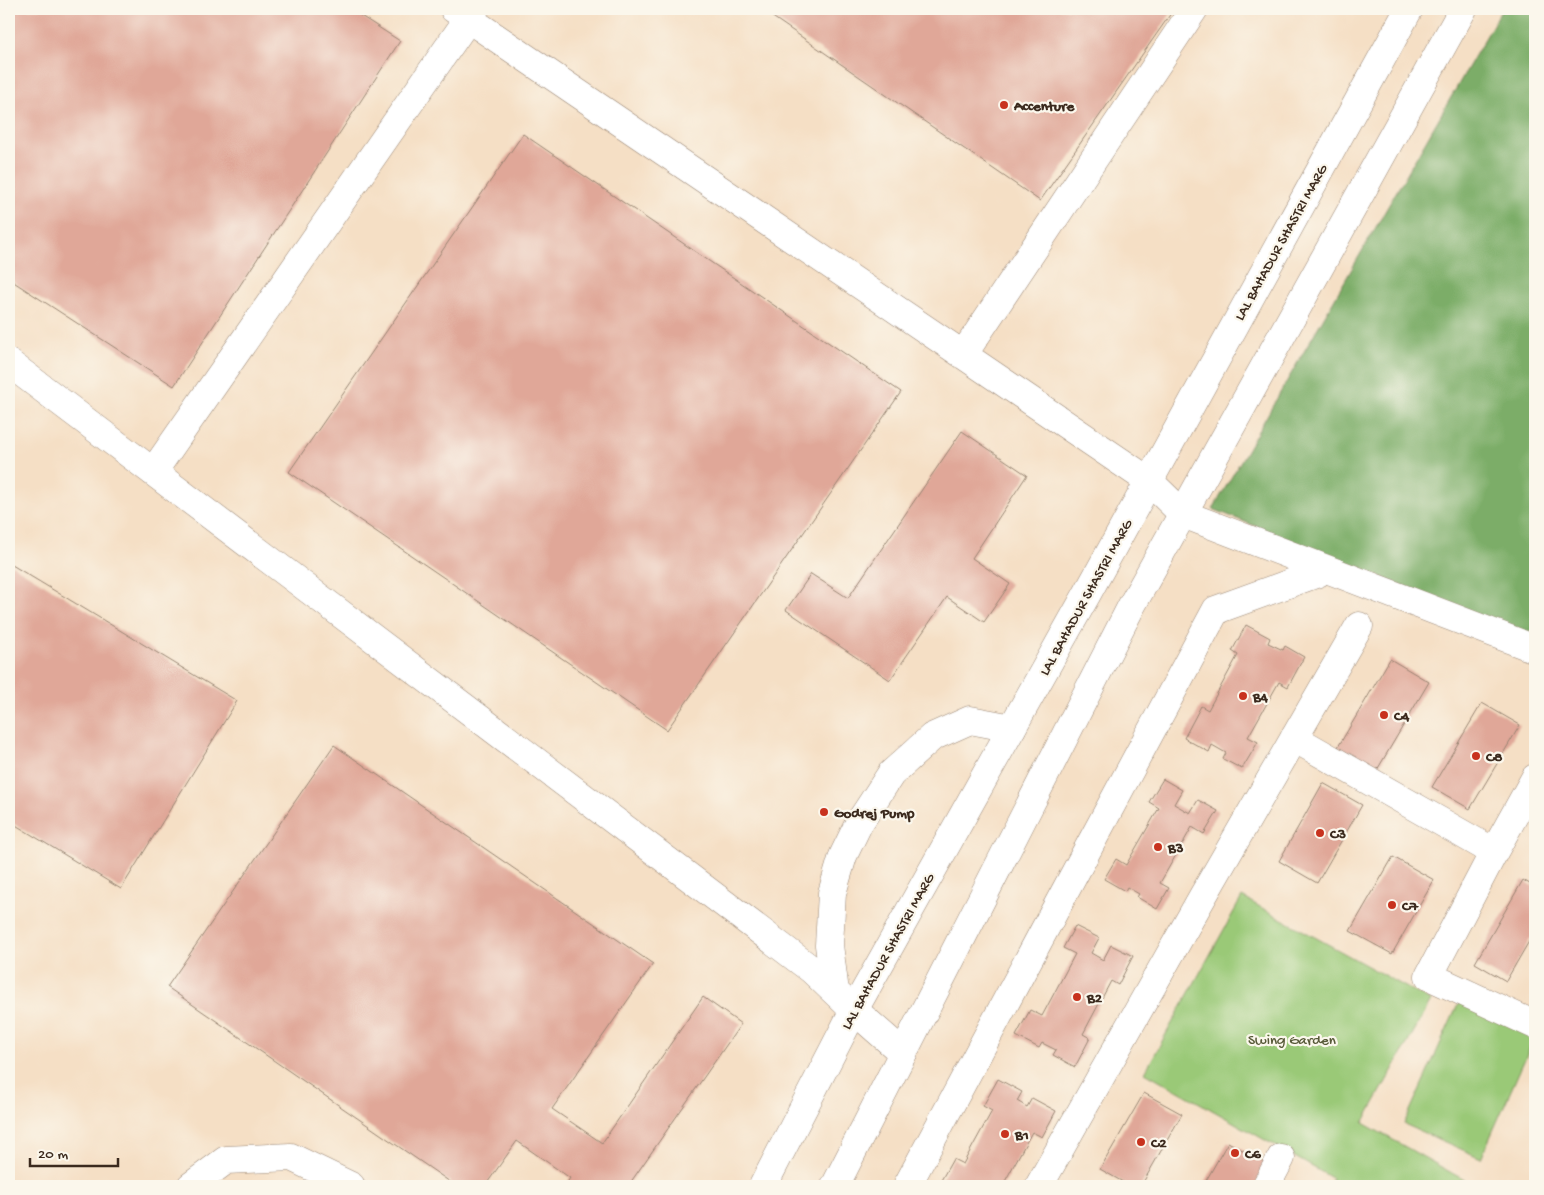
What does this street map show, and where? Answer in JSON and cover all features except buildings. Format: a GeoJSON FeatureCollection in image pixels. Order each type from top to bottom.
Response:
{"type":"FeatureCollection","features":[{"type":"Feature","properties":{"kind":"main road"},"geometry":{"type":"LineString","coordinates":[[963,355],[1194,9]]}},
{"type":"Feature","properties":{"kind":"main road","name":"LAL BAHADUR SHASTRI MARG"},"geometry":{"type":"LineString","coordinates":[[762,1186],[844,1001],[1012,728],[1409,9]]}},
{"type":"Feature","properties":{"kind":"main road"},"geometry":{"type":"LineString","coordinates":[[835,1186],[1132,605],[1463,9]]}},
{"type":"Feature","properties":{"kind":"main road"},"geometry":{"type":"LineString","coordinates":[[153,472],[466,12],[1149,481],[1183,514],[1535,649]]}},
{"type":"Feature","properties":{"kind":"main road"},"geometry":{"type":"LineString","coordinates":[[9,363],[812,970],[903,1053]]}},
{"type":"Feature","properties":{"kind":"main road"},"geometry":{"type":"LineString","coordinates":[[907,1186],[1216,610],[1318,573]]}},
{"type":"Feature","properties":{"kind":"main road"},"geometry":{"type":"LineString","coordinates":[[1039,1186],[1359,626]]}},
{"type":"Feature","properties":{"kind":"main road"},"geometry":{"type":"LineString","coordinates":[[844,1001],[829,945],[832,893],[843,856],[855,832],[891,774],[932,737],[970,720],[1012,728]]}},
{"type":"Feature","properties":{"kind":"main road"},"geometry":{"type":"LineString","coordinates":[[1294,738],[1494,852]]}},
{"type":"Feature","properties":{"kind":"main road"},"geometry":{"type":"LineString","coordinates":[[1535,778],[1429,976],[1535,1025]]}},
{"type":"Feature","properties":{"kind":"main road"},"geometry":{"type":"LineString","coordinates":[[191,1186],[226,1160],[291,1157],[351,1186]]}},
{"type":"Feature","properties":{"kind":"main road"},"geometry":{"type":"LineString","coordinates":[[1266,1186],[1281,1158]]}},
{"type":"Feature","properties":{"kind":"green space"},"geometry":{"type":"Polygon","coordinates":[[[1502,9],[1535,9],[1535,640],[1213,509],[1502,9]]]}},
{"type":"Feature","properties":{"kind":"green space","name":"Swing Garden"},"geometry":{"type":"Polygon","coordinates":[[[1242,897],[1431,1001],[1363,1123],[1475,1186],[1328,1186],[1332,1178],[1145,1072],[1242,897]]]}},
{"type":"Feature","properties":{"kind":"green space"},"geometry":{"type":"Polygon","coordinates":[[[1461,998],[1535,1036],[1481,1158],[1404,1124],[1461,998]]]}},
{"type":"Feature","properties":{"kind":"place","name":"Accenture"},"geometry":{"type":"Point","coordinates":[1004,105]}},
{"type":"Feature","properties":{"kind":"place","name":"B4"},"geometry":{"type":"Point","coordinates":[1243,696]}},
{"type":"Feature","properties":{"kind":"place","name":"C4"},"geometry":{"type":"Point","coordinates":[1384,715]}},
{"type":"Feature","properties":{"kind":"place","name":"C8"},"geometry":{"type":"Point","coordinates":[1476,756]}},
{"type":"Feature","properties":{"kind":"place","name":"Godrej Pump"},"geometry":{"type":"Point","coordinates":[824,812]}},
{"type":"Feature","properties":{"kind":"place","name":"C3"},"geometry":{"type":"Point","coordinates":[1320,833]}},
{"type":"Feature","properties":{"kind":"place","name":"B3"},"geometry":{"type":"Point","coordinates":[1158,847]}},
{"type":"Feature","properties":{"kind":"place","name":"C7"},"geometry":{"type":"Point","coordinates":[1392,905]}},
{"type":"Feature","properties":{"kind":"place","name":"B2"},"geometry":{"type":"Point","coordinates":[1077,997]}},
{"type":"Feature","properties":{"kind":"place","name":"B1"},"geometry":{"type":"Point","coordinates":[1005,1134]}},
{"type":"Feature","properties":{"kind":"place","name":"C2"},"geometry":{"type":"Point","coordinates":[1141,1142]}},
{"type":"Feature","properties":{"kind":"place","name":"C6"},"geometry":{"type":"Point","coordinates":[1235,1153]}}]}
